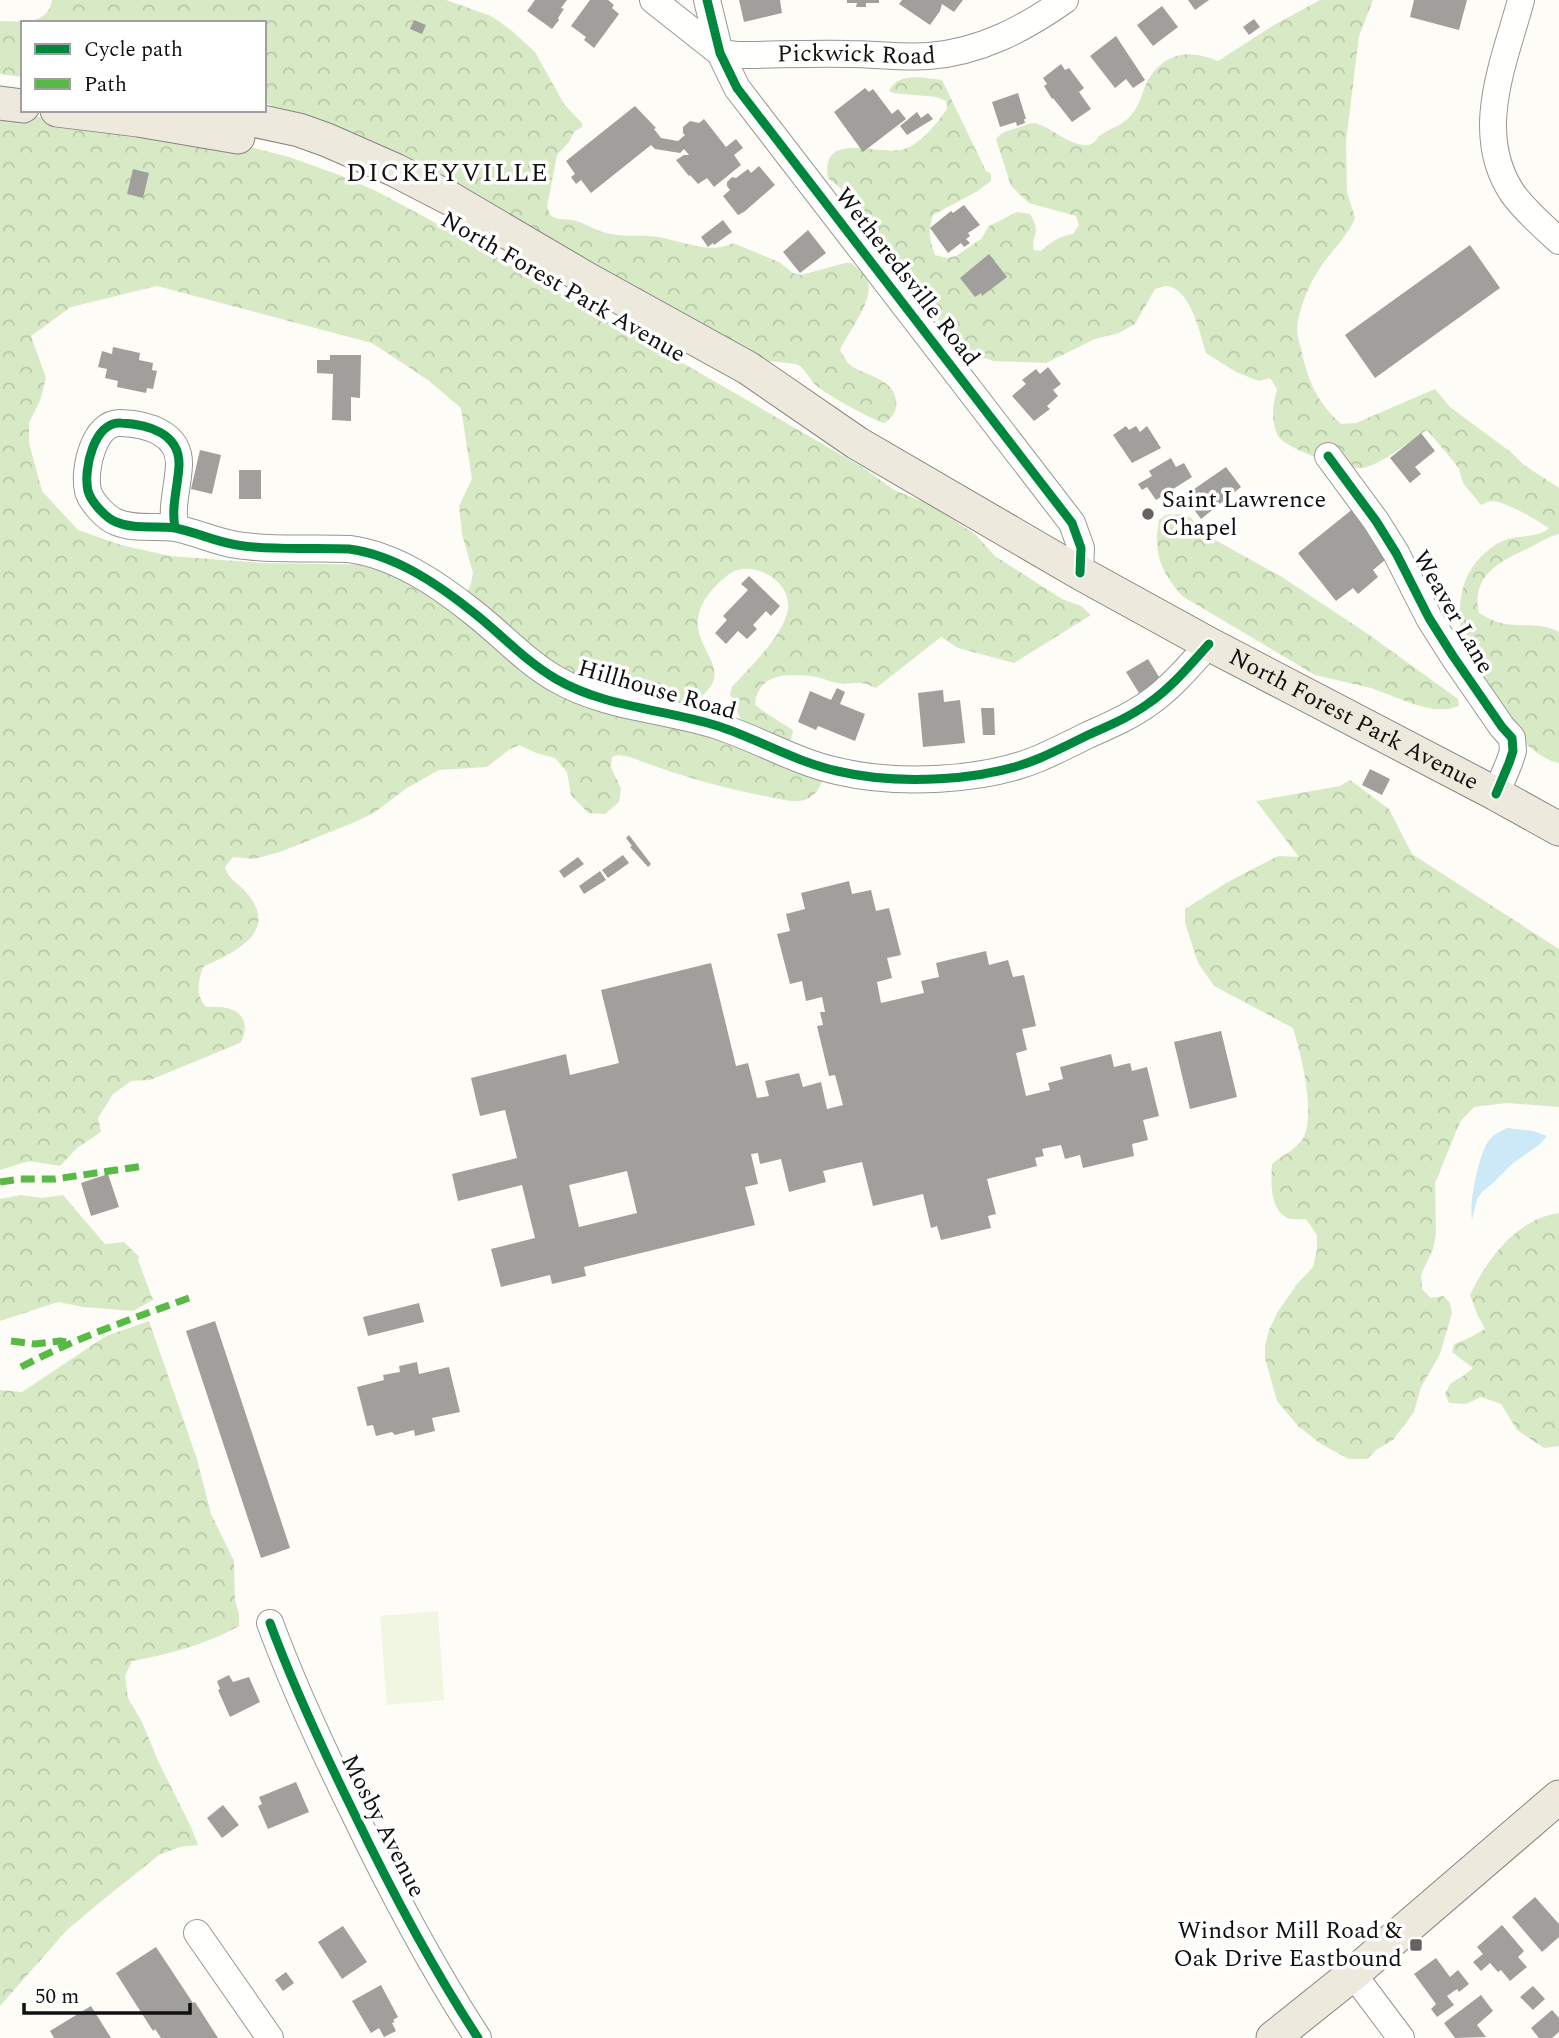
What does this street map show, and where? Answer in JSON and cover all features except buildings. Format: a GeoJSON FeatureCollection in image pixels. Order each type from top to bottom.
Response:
{"type":"FeatureCollection","features":[{"type":"Feature","properties":{"kind":"main road"},"geometry":{"type":"LineString","coordinates":[[0,82],[21,85]]}},
{"type":"Feature","properties":{"kind":"main road"},"geometry":{"type":"LineString","coordinates":[[0,103],[21,106]]}},
{"type":"Feature","properties":{"kind":"main road","name":"North Forest Park Avenue"},"geometry":{"type":"LineString","coordinates":[[72,112],[219,132],[282,147],[349,170],[422,205],[728,382],[857,443]]}},
{"type":"Feature","properties":{"kind":"main road","name":"North Forest Park Avenue"},"geometry":{"type":"LineString","coordinates":[[216,112],[327,140],[395,170],[463,205],[587,279],[748,368],[857,443],[1080,573],[1559,829]]}},
{"type":"Feature","properties":{"kind":"main road"},"geometry":{"type":"LineString","coordinates":[[1273,2038],[1353,1974],[1559,1797]]}},
{"type":"Feature","properties":{"kind":"street"},"geometry":{"type":"LineString","coordinates":[[653,0],[720,53]]}},
{"type":"Feature","properties":{"kind":"street","name":"Wetheredsville Road"},"geometry":{"type":"LineString","coordinates":[[707,0],[720,53],[737,88],[1072,523],[1081,548],[1080,573]]}},
{"type":"Feature","properties":{"kind":"street","name":"Pickwick Road"},"geometry":{"type":"LineString","coordinates":[[720,53],[930,56],[992,42],[1040,18],[1065,0]]}},
{"type":"Feature","properties":{"kind":"street"},"geometry":{"type":"LineString","coordinates":[[1521,0],[1493,106],[1493,143],[1501,172],[1514,194],[1533,217],[1559,241]]}},
{"type":"Feature","properties":{"kind":"street","name":"Hillhouse Road"},"geometry":{"type":"LineString","coordinates":[[174,528],[172,514],[179,463],[171,440],[164,433],[129,424],[117,422],[108,426],[97,436],[91,453],[88,468],[89,493],[99,508],[115,522],[132,526],[174,528],[235,545],[257,548],[349,549],[383,557],[439,587],[538,668],[577,690],[608,700],[717,725],[827,768],[881,778],[962,776],[1013,767],[1039,758],[1149,704],[1179,677],[1209,644]]}},
{"type":"Feature","properties":{"kind":"street","name":"Weaver Lane"},"geometry":{"type":"LineString","coordinates":[[1328,456],[1376,521],[1396,553],[1429,618],[1512,738],[1513,751],[1496,794]]}},
{"type":"Feature","properties":{"kind":"street","name":"Mosby Avenue"},"geometry":{"type":"LineString","coordinates":[[270,1622],[300,1700],[359,1825],[467,2034]]}},
{"type":"Feature","properties":{"kind":"street"},"geometry":{"type":"LineString","coordinates":[[197,1933],[270,2038]]}},
{"type":"Feature","properties":{"kind":"street"},"geometry":{"type":"LineString","coordinates":[[1353,1974],[1401,2038]]}},
{"type":"Feature","properties":{"kind":"green space"},"geometry":{"type":"Polygon","coordinates":[[[52,0],[446,0],[491,16],[535,52],[564,104],[582,123],[582,127],[574,132],[557,155],[547,207],[551,216],[576,221],[617,235],[658,237],[715,248],[733,243],[779,262],[793,273],[801,275],[852,263],[867,279],[868,296],[840,350],[854,368],[889,386],[896,400],[894,413],[885,423],[872,418],[823,391],[800,366],[757,360],[275,110],[266,103],[266,21],[24,21],[39,18],[49,8],[52,0]]]}},
{"type":"Feature","properties":{"kind":"green space"},"geometry":{"type":"Polygon","coordinates":[[[1320,0],[1373,0],[1359,36],[1346,142],[1347,192],[1355,218],[1314,277],[1302,305],[1297,330],[1307,371],[1319,399],[1341,424],[1356,423],[1435,389],[1450,407],[1524,465],[1559,488],[1559,534],[1511,557],[1492,570],[1484,578],[1478,599],[1479,613],[1496,621],[1540,626],[1559,632],[1559,763],[1535,752],[1514,730],[1468,659],[1460,623],[1464,585],[1467,576],[1481,557],[1505,540],[1539,534],[1549,528],[1504,504],[1491,501],[1481,505],[1463,483],[1454,462],[1427,430],[1387,458],[1362,468],[1331,463],[1293,447],[1283,441],[1275,430],[1273,412],[1277,389],[1270,378],[1259,381],[1236,372],[1206,353],[1188,304],[1175,289],[1167,286],[1155,289],[1135,324],[1119,333],[1095,339],[1046,363],[993,361],[961,350],[840,188],[828,178],[828,163],[833,154],[842,149],[893,151],[904,149],[922,138],[947,109],[946,101],[936,97],[889,91],[893,85],[905,78],[942,80],[986,171],[991,174],[991,181],[933,215],[930,235],[935,255],[947,258],[956,256],[981,239],[989,226],[1017,212],[1030,214],[1036,226],[1034,250],[1041,251],[1056,240],[1073,234],[1079,225],[1076,216],[1029,203],[1011,186],[996,139],[1000,135],[1035,123],[1073,142],[1088,145],[1131,116],[1148,80],[1170,59],[1188,54],[1218,61],[1274,25],[1320,0]]]}},
{"type":"Feature","properties":{"kind":"green space"},"geometry":{"type":"Polygon","coordinates":[[[0,21],[21,21],[21,77],[0,74],[0,21]]]}},
{"type":"Feature","properties":{"kind":"green space"},"geometry":{"type":"Polygon","coordinates":[[[0,112],[226,141],[289,157],[378,192],[707,377],[864,468],[894,490],[926,503],[948,516],[976,535],[995,556],[1062,599],[1081,606],[1091,615],[1014,663],[958,648],[941,637],[876,688],[862,683],[843,684],[816,677],[777,677],[762,686],[755,705],[793,730],[789,749],[745,730],[730,694],[732,687],[778,634],[787,614],[788,604],[782,586],[775,579],[757,570],[737,570],[717,584],[702,606],[698,620],[699,632],[713,664],[714,674],[710,687],[686,711],[598,692],[553,670],[463,600],[473,573],[462,534],[459,506],[472,479],[461,408],[428,380],[372,343],[157,286],[71,307],[31,336],[46,378],[40,401],[29,423],[29,443],[42,491],[78,530],[121,545],[170,556],[261,563],[385,565],[464,611],[511,649],[527,666],[562,687],[594,699],[707,727],[823,772],[823,776],[819,788],[811,797],[788,801],[717,785],[618,755],[612,757],[611,767],[621,789],[619,802],[605,814],[588,813],[571,795],[567,772],[555,758],[519,745],[487,767],[439,770],[407,788],[375,812],[280,852],[254,859],[233,857],[225,867],[226,871],[255,905],[258,918],[256,928],[241,946],[203,967],[198,988],[206,1007],[228,1008],[242,1017],[245,1030],[240,1043],[150,1080],[131,1081],[113,1094],[98,1118],[101,1132],[77,1148],[60,1166],[29,1161],[0,1170],[0,112]]]}},
{"type":"Feature","properties":{"kind":"green space"},"geometry":{"type":"Polygon","coordinates":[[[1166,515],[1190,517],[1217,541],[1282,577],[1368,634],[1458,699],[1459,706],[1433,709],[1371,688],[1315,675],[1182,596],[1163,569],[1157,542],[1159,520],[1166,515]]]}},
{"type":"Feature","properties":{"kind":"green space"},"geometry":{"type":"Polygon","coordinates":[[[1350,780],[1389,809],[1412,854],[1559,949],[1559,1107],[1506,1103],[1474,1107],[1460,1122],[1435,1183],[1436,1233],[1433,1249],[1421,1275],[1422,1289],[1431,1298],[1443,1296],[1450,1303],[1452,1313],[1440,1354],[1421,1387],[1414,1412],[1393,1440],[1367,1459],[1349,1459],[1321,1444],[1298,1426],[1277,1401],[1265,1358],[1269,1330],[1277,1313],[1297,1284],[1313,1267],[1317,1250],[1317,1235],[1306,1219],[1290,1219],[1282,1214],[1274,1201],[1272,1186],[1272,1164],[1302,1140],[1308,1116],[1306,1085],[1293,1028],[1214,986],[1198,963],[1185,923],[1185,909],[1226,883],[1278,856],[1299,857],[1256,801],[1340,786],[1350,780]]]}},
{"type":"Feature","properties":{"kind":"green space"},"geometry":{"type":"Polygon","coordinates":[[[21,1195],[42,1198],[63,1195],[105,1244],[124,1242],[139,1257],[153,1300],[133,1311],[58,1302],[0,1321],[0,1199],[21,1195]]]}},
{"type":"Feature","properties":{"kind":"green space"},"geometry":{"type":"Polygon","coordinates":[[[1559,1213],[1559,1446],[1544,1448],[1517,1430],[1501,1404],[1481,1397],[1466,1404],[1449,1403],[1445,1394],[1450,1384],[1473,1368],[1452,1352],[1454,1344],[1485,1329],[1470,1295],[1485,1268],[1517,1232],[1530,1223],[1559,1213]]]}},
{"type":"Feature","properties":{"kind":"green space"},"geometry":{"type":"Polygon","coordinates":[[[149,1321],[197,1459],[211,1514],[234,1561],[235,1600],[239,1614],[239,1626],[187,1648],[132,1661],[125,1676],[128,1698],[142,1722],[198,1845],[180,1847],[159,1855],[99,1903],[66,1931],[0,2006],[0,1390],[22,1392],[106,1336],[149,1321]]]}},
{"type":"Feature","properties":{"kind":"green space"},"geometry":{"type":"Polygon","coordinates":[[[438,1611],[444,1700],[387,1705],[380,1616],[438,1611]]]}},
{"type":"Feature","properties":{"kind":"water"},"geometry":{"type":"Polygon","coordinates":[[[1507,1128],[1533,1131],[1547,1136],[1482,1192],[1477,1199],[1472,1220],[1474,1189],[1483,1152],[1492,1137],[1507,1128]]]}},
{"type":"Feature","properties":{"kind":"marked path"},"geometry":{"type":"LineString","coordinates":[[0,1182],[55,1179],[144,1166]]}},
{"type":"Feature","properties":{"kind":"marked path"},"geometry":{"type":"LineString","coordinates":[[21,1367],[83,1338],[189,1298]]}},
{"type":"Feature","properties":{"kind":"marked path"},"geometry":{"type":"LineString","coordinates":[[11,1341],[35,1344],[66,1342]]}},
{"type":"Feature","properties":{"kind":"cycle path"},"geometry":{"type":"LineString","coordinates":[[707,0],[720,53],[737,88],[1072,523],[1081,548],[1080,573]]}},
{"type":"Feature","properties":{"kind":"cycle path"},"geometry":{"type":"LineString","coordinates":[[175,528],[174,504],[179,465],[174,445],[160,432],[151,428],[112,424],[97,438],[92,448],[87,482],[88,491],[96,505],[116,522],[131,526],[175,528],[229,544],[251,547],[349,549],[383,557],[415,572],[446,592],[534,664],[575,689],[615,702],[718,726],[822,767],[886,778],[940,779],[967,776],[1018,766],[1040,758],[1142,708],[1173,683],[1209,644]]}},
{"type":"Feature","properties":{"kind":"cycle path"},"geometry":{"type":"LineString","coordinates":[[1328,456],[1376,521],[1396,553],[1429,618],[1512,738],[1513,751],[1496,794]]}},
{"type":"Feature","properties":{"kind":"cycle path"},"geometry":{"type":"LineString","coordinates":[[270,1623],[309,1719],[382,1871],[478,2038]]}},
{"type":"Feature","properties":{"kind":"place","name":"Saint Lawrence Chapel"},"geometry":{"type":"Point","coordinates":[1148,514]}},
{"type":"Feature","properties":{"kind":"place","name":"Windsor Mill Road & Oak Drive Eastbound"},"geometry":{"type":"Point","coordinates":[1416,1945]}},
{"type":"Feature","properties":{"kind":"district","name":"DICKEYVILLE"},"geometry":{"type":"Point","coordinates":[448,173]}}]}
